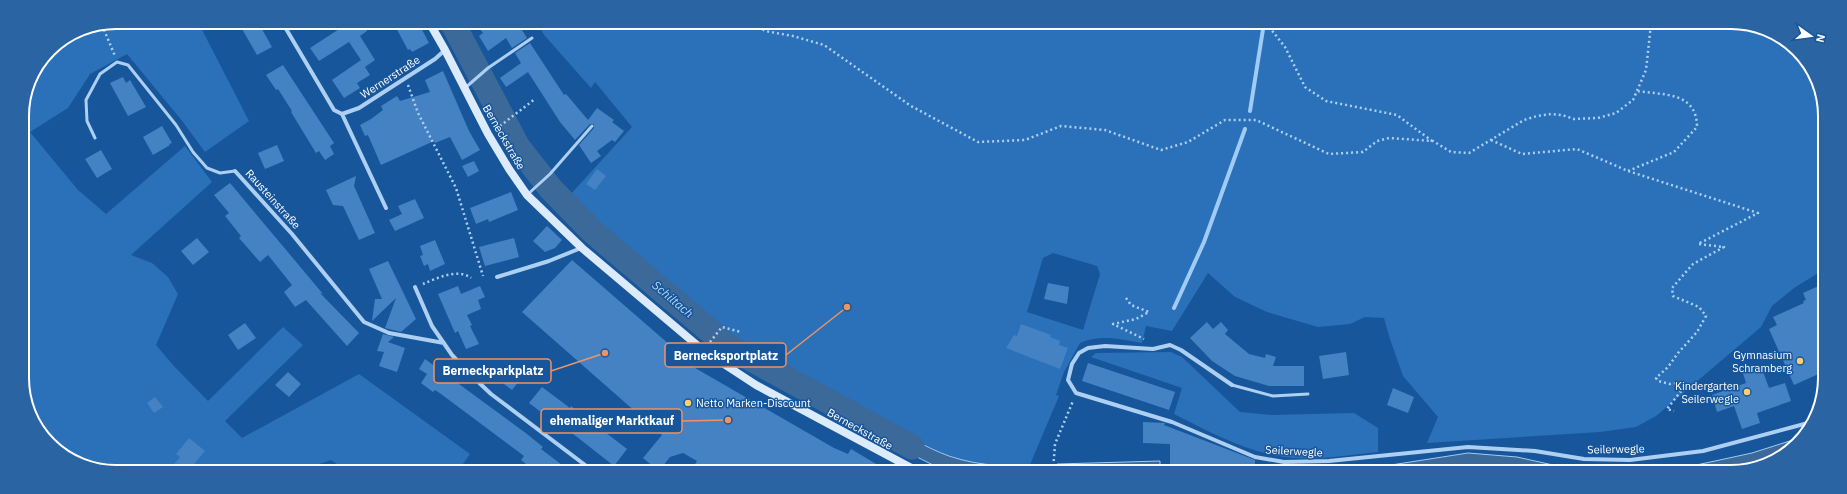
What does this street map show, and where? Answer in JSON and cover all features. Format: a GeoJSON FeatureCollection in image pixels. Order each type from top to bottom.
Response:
{"type":"FeatureCollection","features":[{"type":"Feature","properties":{"kind":"main road","name":"Berneckstraße"},"geometry":{"type":"LineString","coordinates":[[433,29],[498,152],[527,195],[582,248],[704,351],[756,385],[903,465]]}},
{"type":"Feature","properties":{"kind":"street"},"geometry":{"type":"LineString","coordinates":[[286,29],[334,110],[342,114],[386,208]]}},
{"type":"Feature","properties":{"kind":"street","name":"Wernerstraße"},"geometry":{"type":"LineString","coordinates":[[342,114],[359,108],[445,50]]}},
{"type":"Feature","properties":{"kind":"street","name":"Rausteinstraße"},"geometry":{"type":"LineString","coordinates":[[235,171],[292,234],[364,322],[389,333],[444,343]]}},
{"type":"Feature","properties":{"kind":"street"},"geometry":{"type":"LineString","coordinates":[[497,277],[549,261],[582,248]]}},
{"type":"Feature","properties":{"kind":"street"},"geometry":{"type":"LineString","coordinates":[[415,287],[424,310],[444,343],[452,355],[472,376],[492,394],[585,465]]}},
{"type":"Feature","properties":{"kind":"street"},"geometry":{"type":"LineString","coordinates":[[1076,393],[1068,380],[1072,364],[1079,353],[1088,348],[1105,346],[1153,349],[1170,345],[1176,346],[1232,385]]}},
{"type":"Feature","properties":{"kind":"street","name":"Seilerwegle"},"geometry":{"type":"LineString","coordinates":[[1076,393],[1172,422],[1255,457],[1284,462],[1329,461],[1468,448],[1535,451],[1584,459],[1630,460],[1703,451],[1804,424]]}},
{"type":"Feature","properties":{"kind":"lane"},"geometry":{"type":"LineString","coordinates":[[464,88],[488,68],[532,38]]}},
{"type":"Feature","properties":{"kind":"lane"},"geometry":{"type":"LineString","coordinates":[[95,138],[87,121],[86,100],[100,74],[117,62]]}},
{"type":"Feature","properties":{"kind":"lane","name":"Rausteinstraße"},"geometry":{"type":"LineString","coordinates":[[117,62],[128,66],[176,125],[193,152],[207,168],[220,173],[235,171]]}},
{"type":"Feature","properties":{"kind":"lane"},"geometry":{"type":"LineString","coordinates":[[527,195],[550,174],[592,126]]}},
{"type":"Feature","properties":{"kind":"lane"},"geometry":{"type":"LineString","coordinates":[[1232,385],[1272,396],[1308,394]]}},
{"type":"Feature","properties":{"kind":"path"},"geometry":{"type":"LineString","coordinates":[[762,29],[765,31],[793,36],[824,45],[911,106],[978,142],[1025,140],[1061,126],[1105,130],[1161,150],[1188,142],[1225,120],[1256,120],[1329,154],[1363,152],[1377,141],[1389,138],[1433,141]]}},
{"type":"Feature","properties":{"kind":"path"},"geometry":{"type":"LineString","coordinates":[[1271,29],[1285,47],[1305,87],[1326,101],[1397,115],[1451,152],[1469,153],[1524,120],[1537,116],[1551,114],[1562,115],[1574,119],[1598,118],[1616,112],[1633,100],[1646,70],[1650,29]]}},
{"type":"Feature","properties":{"kind":"path"},"geometry":{"type":"LineString","coordinates":[[104,30],[117,62]]}},
{"type":"Feature","properties":{"kind":"path"},"geometry":{"type":"LineString","coordinates":[[406,77],[418,113],[456,188],[483,276]]}},
{"type":"Feature","properties":{"kind":"path"},"geometry":{"type":"LineString","coordinates":[[1628,171],[1674,152],[1697,127],[1697,116],[1692,106],[1678,97],[1637,91]]}},
{"type":"Feature","properties":{"kind":"path"},"geometry":{"type":"LineString","coordinates":[[491,123],[495,130],[536,99]]}},
{"type":"Feature","properties":{"kind":"path"},"geometry":{"type":"LineString","coordinates":[[1491,140],[1522,154],[1577,149],[1628,171],[1758,213],[1698,244],[1724,247],[1693,264],[1672,288],[1673,296],[1699,307],[1706,316],[1697,332],[1678,353],[1668,368],[1656,378],[1658,381],[1670,384],[1683,382],[1685,386],[1668,409],[1674,411]]}},
{"type":"Feature","properties":{"kind":"path"},"geometry":{"type":"LineString","coordinates":[[415,287],[436,278],[458,273],[471,278]]}},
{"type":"Feature","properties":{"kind":"path"},"geometry":{"type":"LineString","coordinates":[[1126,298],[1131,305],[1149,312],[1136,319],[1113,324],[1151,342],[1153,349]]}},
{"type":"Feature","properties":{"kind":"path"},"geometry":{"type":"LineString","coordinates":[[710,342],[722,327],[742,332]]}},
{"type":"Feature","properties":{"kind":"path"},"geometry":{"type":"LineString","coordinates":[[703,340],[712,348]]}},
{"type":"Feature","properties":{"kind":"path"},"geometry":{"type":"LineString","coordinates":[[1052,465],[1055,444],[1076,393]]}},
{"type":"Feature","properties":{"kind":"shaded area"},"geometry":{"type":"Polygon","coordinates":[[[110,29],[202,29],[249,121],[205,152],[183,122],[127,54],[90,74],[68,108],[30,132],[78,190],[106,214],[185,146],[212,182],[131,255],[152,263],[168,277],[178,294],[156,345],[208,401],[283,327],[303,345],[225,421],[242,438],[359,374],[470,454],[462,465],[338,465],[331,460],[316,465],[110,465],[88,460],[73,453],[63,447],[47,431],[34,406],[29,384],[29,110],[32,94],[38,78],[47,63],[68,44],[78,38],[94,32],[110,29]]]}},
{"type":"Feature","properties":{"kind":"shaded area"},"geometry":{"type":"Polygon","coordinates":[[[540,29],[1737,29],[1759,34],[1779,44],[1800,63],[1813,88],[1818,116],[1818,273],[1794,288],[1772,306],[1761,327],[1656,416],[1636,427],[1600,432],[1427,443],[1438,417],[1403,376],[1384,318],[1365,317],[1350,324],[1318,327],[1267,312],[1235,297],[1208,273],[1172,331],[1146,326],[1142,343],[1102,338],[1087,340],[1080,343],[1064,372],[1056,395],[1059,396],[1030,465],[987,465],[971,463],[942,453],[886,425],[740,346],[569,196],[632,127],[595,82],[591,88],[540,29]],[[1053,253],[1043,258],[1027,312],[1083,330],[1100,274],[1097,266],[1053,253]]]}},
{"type":"Feature","properties":{"kind":"shaded area"},"geometry":{"type":"Polygon","coordinates":[[[1171,352],[1182,357],[1240,412],[1272,415],[1354,413],[1378,428],[1378,452],[1331,457],[1296,458],[1270,454],[1241,446],[1174,414],[1182,388],[1091,357],[1096,353],[1171,352]]]}},
{"type":"Feature","properties":{"kind":"shaded area"},"geometry":{"type":"Polygon","coordinates":[[[886,425],[949,456],[961,460],[992,465],[933,465],[879,438],[886,425]]]}},
{"type":"Feature","properties":{"kind":"shaded area"},"geometry":{"type":"Polygon","coordinates":[[[1790,441],[1769,456],[1753,462],[1737,465],[1696,465],[1752,453],[1790,441]]]}},
{"type":"Feature","properties":{"kind":"shaded area"},"geometry":{"type":"Polygon","coordinates":[[[1468,453],[1517,457],[1553,465],[1391,465],[1468,453]]]}},
{"type":"Feature","properties":{"kind":"shaded area"},"geometry":{"type":"Polygon","coordinates":[[[1160,461],[1160,465],[1057,464],[1160,461]]]}},
{"type":"Feature","properties":{"kind":"building"},"geometry":{"type":"Polygon","coordinates":[[[242,29],[262,29],[272,47],[257,55],[242,29]]]}},
{"type":"Feature","properties":{"kind":"building"},"geometry":{"type":"Polygon","coordinates":[[[339,29],[366,29],[367,31],[360,36],[375,60],[365,67],[370,75],[357,83],[360,88],[344,98],[332,80],[361,60],[349,42],[319,61],[310,48],[339,29]]]}},
{"type":"Feature","properties":{"kind":"building"},"geometry":{"type":"Polygon","coordinates":[[[397,29],[422,29],[429,43],[412,52],[410,49],[408,50],[397,29]]]}},
{"type":"Feature","properties":{"kind":"building"},"geometry":{"type":"Polygon","coordinates":[[[480,29],[521,29],[527,38],[512,48],[506,38],[488,51],[479,36],[483,33],[480,29]]]}},
{"type":"Feature","properties":{"kind":"building"},"geometry":{"type":"Polygon","coordinates":[[[530,43],[564,95],[566,94],[588,120],[597,108],[614,120],[612,122],[624,131],[615,142],[612,140],[597,151],[601,156],[591,163],[579,145],[594,128],[594,124],[590,124],[575,140],[560,122],[528,72],[506,87],[500,78],[521,63],[515,53],[530,43]]]}},
{"type":"Feature","properties":{"kind":"building"},"geometry":{"type":"Polygon","coordinates":[[[283,65],[334,143],[330,146],[334,154],[325,160],[319,151],[316,153],[278,89],[276,90],[266,75],[283,65]]]}},
{"type":"Feature","properties":{"kind":"building"},"geometry":{"type":"Polygon","coordinates":[[[443,71],[469,131],[480,150],[462,160],[450,137],[435,143],[434,141],[381,165],[368,135],[365,136],[360,125],[383,110],[381,106],[397,96],[400,101],[430,92],[425,80],[443,71]]]}},
{"type":"Feature","properties":{"kind":"building"},"geometry":{"type":"Polygon","coordinates":[[[123,77],[126,83],[130,80],[146,107],[128,116],[110,83],[123,77]]]}},
{"type":"Feature","properties":{"kind":"building"},"geometry":{"type":"Polygon","coordinates":[[[162,126],[172,143],[153,155],[143,137],[162,126]]]}},
{"type":"Feature","properties":{"kind":"building"},"geometry":{"type":"Polygon","coordinates":[[[277,145],[284,161],[265,169],[258,153],[277,145]]]}},
{"type":"Feature","properties":{"kind":"building"},"geometry":{"type":"Polygon","coordinates":[[[101,150],[112,169],[97,178],[85,159],[101,150]]]}},
{"type":"Feature","properties":{"kind":"building"},"geometry":{"type":"Polygon","coordinates":[[[474,161],[479,171],[468,177],[462,166],[474,161]]]}},
{"type":"Feature","properties":{"kind":"building"},"geometry":{"type":"Polygon","coordinates":[[[597,169],[606,176],[595,190],[586,184],[597,169]]]}},
{"type":"Feature","properties":{"kind":"building"},"geometry":{"type":"Polygon","coordinates":[[[356,176],[354,186],[375,233],[359,240],[343,206],[333,205],[326,190],[356,176]]]}},
{"type":"Feature","properties":{"kind":"building"},"geometry":{"type":"Polygon","coordinates":[[[230,183],[323,294],[320,293],[359,333],[347,346],[306,300],[295,307],[284,292],[292,285],[268,255],[260,262],[239,238],[241,236],[225,216],[229,213],[214,195],[230,183]]]}},
{"type":"Feature","properties":{"kind":"building"},"geometry":{"type":"Polygon","coordinates":[[[511,192],[518,210],[489,222],[488,219],[476,224],[470,208],[511,192]]]}},
{"type":"Feature","properties":{"kind":"building"},"geometry":{"type":"Polygon","coordinates":[[[415,199],[424,218],[395,231],[389,220],[402,214],[398,206],[415,199]]]}},
{"type":"Feature","properties":{"kind":"building"},"geometry":{"type":"Polygon","coordinates":[[[547,226],[562,240],[555,248],[545,252],[533,241],[547,226]]]}},
{"type":"Feature","properties":{"kind":"building"},"geometry":{"type":"Polygon","coordinates":[[[197,238],[209,252],[193,265],[181,251],[197,238]]]}},
{"type":"Feature","properties":{"kind":"building"},"geometry":{"type":"Polygon","coordinates":[[[514,238],[519,257],[485,266],[479,247],[514,238]]]}},
{"type":"Feature","properties":{"kind":"building"},"geometry":{"type":"Polygon","coordinates":[[[435,240],[445,264],[430,271],[428,264],[424,266],[420,256],[423,255],[420,246],[435,240]]]}},
{"type":"Feature","properties":{"kind":"building"},"geometry":{"type":"Polygon","coordinates":[[[572,260],[685,358],[683,361],[834,448],[848,454],[851,449],[878,465],[695,465],[697,461],[683,453],[670,457],[664,465],[652,465],[643,458],[662,435],[522,312],[572,260]]]}},
{"type":"Feature","properties":{"kind":"building"},"geometry":{"type":"Polygon","coordinates":[[[388,261],[416,319],[401,332],[385,328],[396,298],[372,321],[375,299],[382,299],[369,269],[388,261]]]}},
{"type":"Feature","properties":{"kind":"building"},"geometry":{"type":"Polygon","coordinates":[[[1048,283],[1069,287],[1067,304],[1044,299],[1048,283]]]}},
{"type":"Feature","properties":{"kind":"building"},"geometry":{"type":"Polygon","coordinates":[[[458,286],[461,294],[480,286],[485,297],[478,300],[481,309],[467,315],[472,325],[470,326],[479,344],[466,349],[458,331],[455,333],[438,294],[458,286]]]}},
{"type":"Feature","properties":{"kind":"building"},"geometry":{"type":"Polygon","coordinates":[[[1818,286],[1818,374],[1794,385],[1769,329],[1777,325],[1773,317],[1804,303],[1803,301],[1806,300],[1803,293],[1818,286]]]}},
{"type":"Feature","properties":{"kind":"building"},"geometry":{"type":"Polygon","coordinates":[[[1207,322],[1213,329],[1221,322],[1228,330],[1225,334],[1249,354],[1265,358],[1266,354],[1276,357],[1273,366],[1304,366],[1304,386],[1269,386],[1235,376],[1212,361],[1190,338],[1207,322]]]}},
{"type":"Feature","properties":{"kind":"building"},"geometry":{"type":"Polygon","coordinates":[[[245,323],[256,338],[238,350],[228,335],[245,323]]]}},
{"type":"Feature","properties":{"kind":"building"},"geometry":{"type":"Polygon","coordinates":[[[1021,324],[1051,335],[1050,337],[1060,341],[1059,345],[1068,348],[1060,369],[1006,348],[1014,335],[1017,336],[1021,324]]]}},
{"type":"Feature","properties":{"kind":"building"},"geometry":{"type":"Polygon","coordinates":[[[383,334],[394,337],[388,342],[405,348],[397,372],[379,366],[384,352],[377,351],[383,334]]]}},
{"type":"Feature","properties":{"kind":"building"},"geometry":{"type":"Polygon","coordinates":[[[1346,352],[1349,375],[1323,379],[1319,356],[1346,352]]]}},
{"type":"Feature","properties":{"kind":"building"},"geometry":{"type":"Polygon","coordinates":[[[425,359],[527,434],[543,447],[541,449],[562,465],[527,465],[521,460],[524,456],[441,394],[435,390],[433,392],[421,383],[427,374],[419,369],[425,359]]]}},
{"type":"Feature","properties":{"kind":"building"},"geometry":{"type":"Polygon","coordinates":[[[504,360],[523,376],[512,390],[492,375],[504,360]]]}},
{"type":"Feature","properties":{"kind":"building"},"geometry":{"type":"Polygon","coordinates":[[[1088,363],[1175,392],[1169,410],[1082,381],[1088,363]]]}},
{"type":"Feature","properties":{"kind":"building"},"geometry":{"type":"Polygon","coordinates":[[[1761,366],[1769,388],[1785,383],[1791,401],[1757,413],[1760,423],[1742,429],[1734,406],[1717,412],[1712,395],[1746,383],[1743,373],[1761,366]]]}},
{"type":"Feature","properties":{"kind":"building"},"geometry":{"type":"Polygon","coordinates":[[[288,372],[301,384],[289,397],[275,385],[288,372]]]}},
{"type":"Feature","properties":{"kind":"building"},"geometry":{"type":"Polygon","coordinates":[[[542,387],[570,408],[571,406],[627,449],[615,465],[613,465],[558,422],[557,424],[529,403],[542,387]]]}},
{"type":"Feature","properties":{"kind":"building"},"geometry":{"type":"Polygon","coordinates":[[[1393,388],[1414,397],[1408,413],[1387,405],[1393,388]]]}},
{"type":"Feature","properties":{"kind":"building"},"geometry":{"type":"Polygon","coordinates":[[[155,397],[163,407],[154,413],[147,403],[155,397]]]}},
{"type":"Feature","properties":{"kind":"building"},"geometry":{"type":"Polygon","coordinates":[[[1143,422],[1165,423],[1164,425],[1255,460],[1255,465],[1170,465],[1170,444],[1143,443],[1143,422]]]}},
{"type":"Feature","properties":{"kind":"building"},"geometry":{"type":"Polygon","coordinates":[[[189,438],[205,451],[193,465],[173,465],[180,457],[176,454],[189,438]]]}},
{"type":"Feature","properties":{"kind":"waterway","name":"Schiltach"},"geometry":{"type":"LineString","coordinates":[[456,29],[518,147],[551,189],[592,231],[729,347],[912,447]]}},
{"type":"Feature","properties":{"kind":"waterway"},"geometry":{"type":"LineString","coordinates":[[1250,111],[1263,29]]}},
{"type":"Feature","properties":{"kind":"waterway"},"geometry":{"type":"LineString","coordinates":[[1174,308],[1204,242],[1245,129]]}},
{"type":"Feature","properties":{"kind":"place","name":"Bernecksportplatz"},"geometry":{"type":"Point","coordinates":[847,307]}},
{"type":"Feature","properties":{"kind":"place","name":"Berneckparkplatz"},"geometry":{"type":"Point","coordinates":[605,353]}},
{"type":"Feature","properties":{"kind":"place","name":"Gymnasium Schramberg"},"geometry":{"type":"Point","coordinates":[1800,361]}},
{"type":"Feature","properties":{"kind":"place","name":"Kindergarten Seilerwegle"},"geometry":{"type":"Point","coordinates":[1747,392]}},
{"type":"Feature","properties":{"kind":"place","name":"Netto Marken-Discount"},"geometry":{"type":"Point","coordinates":[688,403]}},
{"type":"Feature","properties":{"kind":"place","name":"ehemaliger Marktkauf"},"geometry":{"type":"Point","coordinates":[728,420]}}]}
